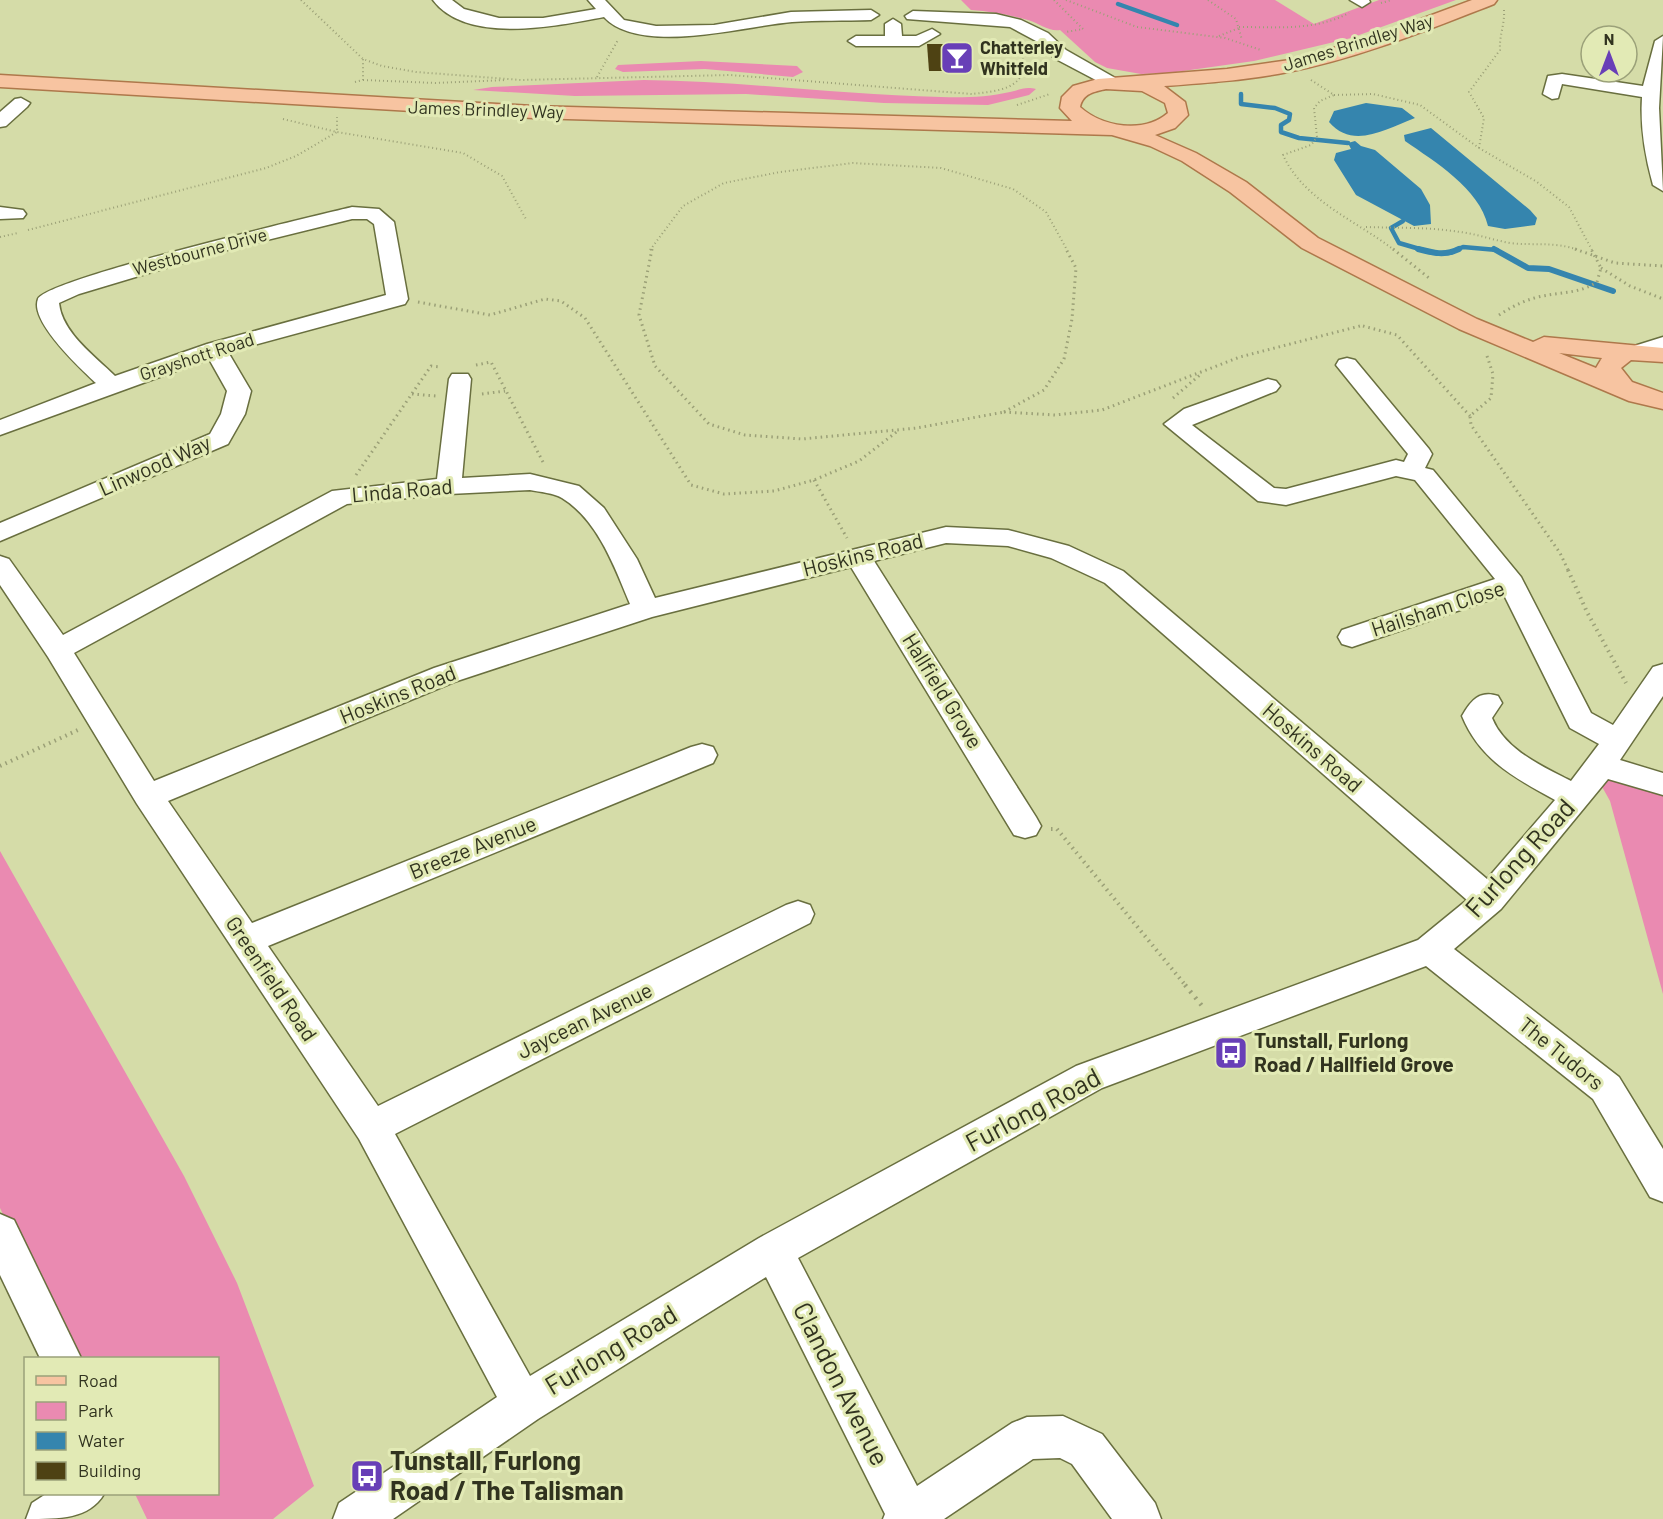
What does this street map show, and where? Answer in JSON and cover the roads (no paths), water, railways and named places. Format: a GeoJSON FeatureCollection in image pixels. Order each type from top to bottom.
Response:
{"type":"FeatureCollection","features":[{"type":"Feature","properties":{"kind":"main road","name":"James Brindley Way"},"geometry":{"type":"LineString","coordinates":[[972,122],[1020,118],[1041,113],[1094,85],[1325,56],[1495,3]]}},
{"type":"Feature","properties":{"kind":"main road","name":"James Brindley Way"},"geometry":{"type":"LineString","coordinates":[[0,81],[304,102],[535,112],[972,122],[1149,130],[1164,125],[1178,112],[1264,62]]}},
{"type":"Feature","properties":{"kind":"main road"},"geometry":{"type":"LineString","coordinates":[[1119,83],[1163,92],[1174,100],[1178,112],[1195,136],[1238,187]]}},
{"type":"Feature","properties":{"kind":"main road"},"geometry":{"type":"LineString","coordinates":[[1071,99],[1070,108],[1076,116],[1157,142],[1189,157],[1238,187],[1310,243],[1487,329],[1649,399]]}},
{"type":"Feature","properties":{"kind":"main road"},"geometry":{"type":"LineString","coordinates":[[1487,329],[1544,344],[1643,353]]}},
{"type":"Feature","properties":{"kind":"main road"},"geometry":{"type":"LineString","coordinates":[[1643,353],[1616,357],[1608,368],[1611,377],[1649,399]]}},
{"type":"Feature","properties":{"kind":"street"},"geometry":{"type":"LineString","coordinates":[[781,0],[791,17]]}},
{"type":"Feature","properties":{"kind":"street"},"geometry":{"type":"LineString","coordinates":[[444,3],[471,1]]}},
{"type":"Feature","properties":{"kind":"street"},"geometry":{"type":"LineString","coordinates":[[444,3],[475,19],[511,24],[536,23],[601,6],[620,24],[656,31],[714,30],[791,17],[892,11],[996,19],[1015,23],[1042,37],[1060,54],[1119,83]]}},
{"type":"Feature","properties":{"kind":"street"},"geometry":{"type":"LineString","coordinates":[[856,40],[893,32],[907,22],[892,11]]}},
{"type":"Feature","properties":{"kind":"street"},"geometry":{"type":"LineString","coordinates":[[892,11],[877,21],[893,32],[919,41],[932,34]]}},
{"type":"Feature","properties":{"kind":"street"},"geometry":{"type":"LineString","coordinates":[[1663,41],[1652,82],[1663,185]]}},
{"type":"Feature","properties":{"kind":"street"},"geometry":{"type":"LineString","coordinates":[[1060,54],[1072,77],[1071,99]]}},
{"type":"Feature","properties":{"kind":"street"},"geometry":{"type":"LineString","coordinates":[[1552,94],[1554,80],[1562,79],[1652,93]]}},
{"type":"Feature","properties":{"kind":"street"},"geometry":{"type":"LineString","coordinates":[[0,122],[21,103]]}},
{"type":"Feature","properties":{"kind":"street","name":"Westbourne Drive"},"geometry":{"type":"LineString","coordinates":[[111,385],[60,332],[46,308],[48,300],[71,289],[212,247],[352,213],[372,213],[384,222],[397,299]]}},
{"type":"Feature","properties":{"kind":"street","name":"Grayshott Road"},"geometry":{"type":"LineString","coordinates":[[0,428],[111,385],[215,350],[397,299]]}},
{"type":"Feature","properties":{"kind":"street"},"geometry":{"type":"LineString","coordinates":[[1643,353],[1663,344]]}},
{"type":"Feature","properties":{"kind":"street","name":"Linwood Way"},"geometry":{"type":"LineString","coordinates":[[0,533],[219,439],[233,414],[239,392],[215,350]]}},
{"type":"Feature","properties":{"kind":"street"},"geometry":{"type":"LineString","coordinates":[[1347,364],[1420,454],[1411,472]]}},
{"type":"Feature","properties":{"kind":"street"},"geometry":{"type":"LineString","coordinates":[[449,486],[460,379]]}},
{"type":"Feature","properties":{"kind":"street"},"geometry":{"type":"LineString","coordinates":[[1268,386],[1192,414],[1176,424],[1267,495],[1286,497],[1396,468],[1424,475],[1512,583]]}},
{"type":"Feature","properties":{"kind":"street","name":"Linda Road"},"geometry":{"type":"LineString","coordinates":[[58,650],[341,497],[449,486],[530,482],[570,492],[595,514],[624,559],[646,609]]}},
{"type":"Feature","properties":{"kind":"street","name":"Hoskins Road"},"geometry":{"type":"LineString","coordinates":[[148,796],[444,675],[646,609],[946,535],[1008,538],[1060,552],[1114,577],[1489,900]]}},
{"type":"Feature","properties":{"kind":"street","name":"Hallfield Grove"},"geometry":{"type":"LineString","coordinates":[[858,557],[1025,826]]}},
{"type":"Feature","properties":{"kind":"street","name":"Greenfield Road"},"geometry":{"type":"LineString","coordinates":[[0,565],[58,650],[148,796],[372,1127],[523,1404]]}},
{"type":"Feature","properties":{"kind":"street","name":"Hailsham Close"},"geometry":{"type":"LineString","coordinates":[[1352,637],[1512,583],[1580,720],[1609,753],[1663,784]]}},
{"type":"Feature","properties":{"kind":"street","name":"Furlong Road"},"geometry":{"type":"LineString","coordinates":[[355,1519],[523,1404],[773,1251],[1089,1077],[1430,950],[1489,900],[1609,753],[1663,674]]}},
{"type":"Feature","properties":{"kind":"street"},"geometry":{"type":"LineString","coordinates":[[1488,703],[1477,716],[1485,735],[1522,766],[1575,797]]}},
{"type":"Feature","properties":{"kind":"street","name":"Breeze Avenue"},"geometry":{"type":"LineString","coordinates":[[244,940],[702,756]]}},
{"type":"Feature","properties":{"kind":"street","name":"Jaycean Avenue"},"geometry":{"type":"LineString","coordinates":[[372,1127],[798,915]]}},
{"type":"Feature","properties":{"kind":"street","name":"The Tudors"},"geometry":{"type":"LineString","coordinates":[[1430,950],[1606,1088],[1663,1184]]}},
{"type":"Feature","properties":{"kind":"street"},"geometry":{"type":"LineString","coordinates":[[0,1233],[60,1357]]}},
{"type":"Feature","properties":{"kind":"street","name":"Clandon Avenue"},"geometry":{"type":"LineString","coordinates":[[773,1251],[907,1518],[1027,1438],[1063,1437],[1086,1449],[1139,1519]]}},
{"type":"Feature","properties":{"kind":"street"},"geometry":{"type":"LineString","coordinates":[[48,1519],[81,1495]]}},
{"type":"Feature","properties":{"kind":"water"},"geometry":{"type":"Polygon","coordinates":[[[1366,103],[1402,108],[1415,118],[1370,135],[1359,136],[1348,135],[1329,122],[1334,111],[1366,103]]]}},
{"type":"Feature","properties":{"kind":"water"},"geometry":{"type":"Polygon","coordinates":[[[1431,128],[1530,210],[1537,218],[1535,225],[1505,229],[1488,226],[1483,212],[1466,188],[1442,167],[1405,141],[1404,135],[1431,128]]]}},
{"type":"Feature","properties":{"kind":"water"},"geometry":{"type":"Polygon","coordinates":[[[1355,141],[1361,146],[1375,150],[1421,189],[1430,205],[1431,224],[1414,226],[1356,195],[1334,160],[1336,153],[1351,149],[1348,143],[1355,141]]]}},
{"type":"Feature","properties":{"kind":"waterway"},"geometry":{"type":"LineString","coordinates":[[1118,4],[1177,25]]}},
{"type":"Feature","properties":{"kind":"waterway"},"geometry":{"type":"LineString","coordinates":[[1241,94],[1241,104],[1275,108],[1290,114],[1289,120],[1281,125],[1281,132],[1299,138],[1348,143]]}},
{"type":"Feature","properties":{"kind":"waterway"},"geometry":{"type":"LineString","coordinates":[[1403,221],[1391,228],[1399,243],[1423,250]]}},
{"type":"Feature","properties":{"kind":"waterway"},"geometry":{"type":"LineString","coordinates":[[1456,250],[1463,247],[1496,250]]}},
{"type":"Feature","properties":{"kind":"waterway"},"geometry":{"type":"LineString","coordinates":[[1418,249],[1434,253],[1459,249]]}},
{"type":"Feature","properties":{"kind":"waterway"},"geometry":{"type":"LineString","coordinates":[[1496,250],[1528,268],[1549,269],[1613,291]]}},
{"type":"Feature","properties":{"kind":"place","name":"Chatterley Whitfeld"},"geometry":{"type":"Point","coordinates":[957,58]}},
{"type":"Feature","properties":{"kind":"place","name":"Tunstall, Furlong Road / Hallfield Grove"},"geometry":{"type":"Point","coordinates":[1231,1053]}},
{"type":"Feature","properties":{"kind":"place","name":"Tunstall, Furlong Road / The Talisman"},"geometry":{"type":"Point","coordinates":[367,1476]}}]}
